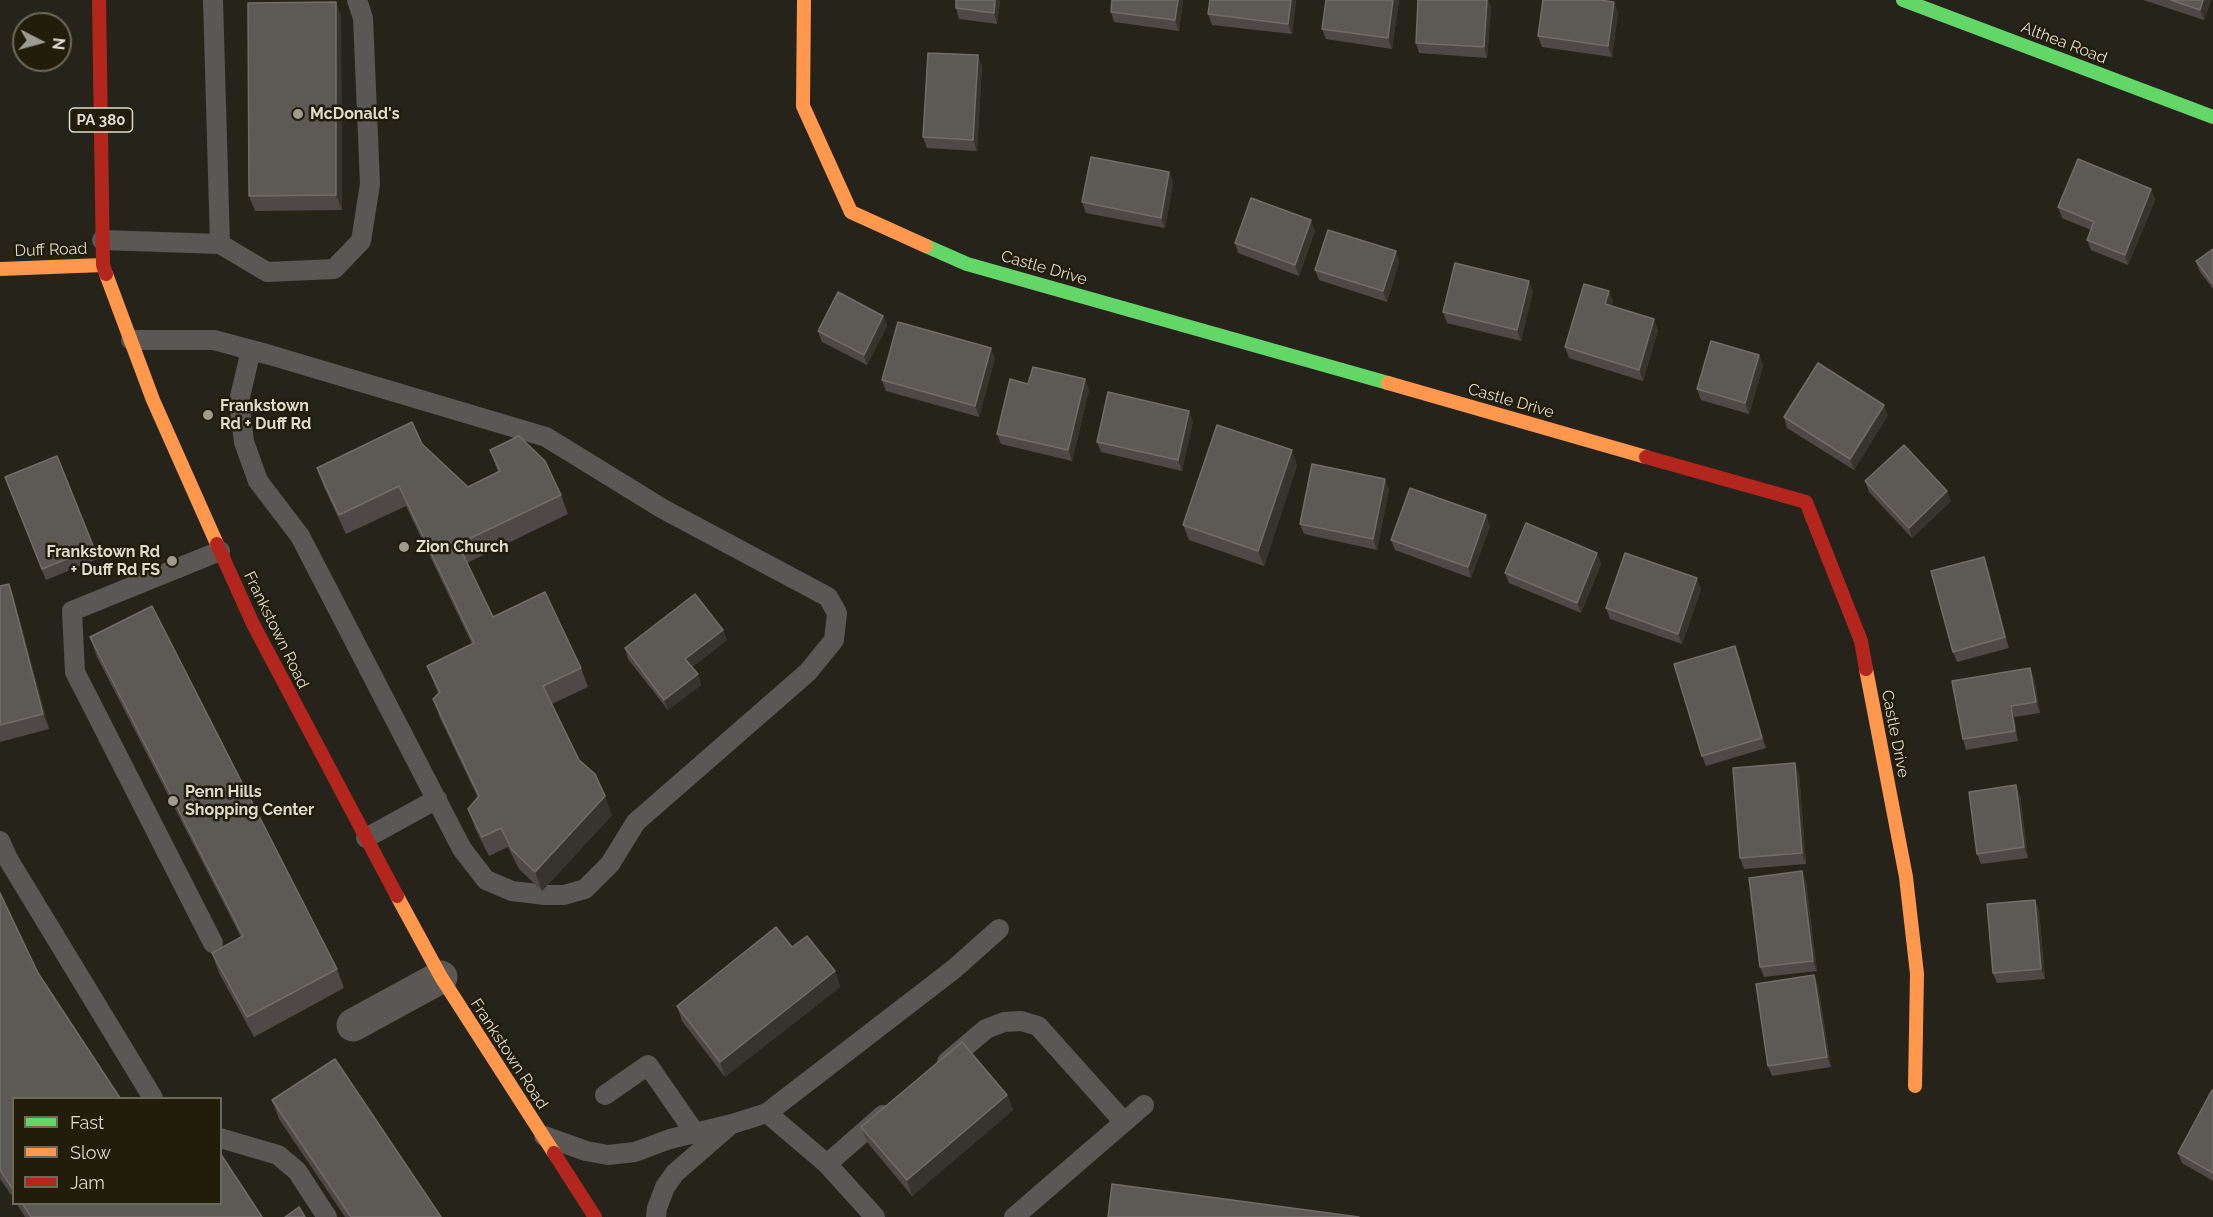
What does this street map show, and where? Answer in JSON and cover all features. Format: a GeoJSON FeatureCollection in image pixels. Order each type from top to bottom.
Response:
{"type":"FeatureCollection","features":[{"type":"Feature","properties":{"kind":"street","name":"Frankstown Road"},"geometry":{"type":"LineString","coordinates":[[99,0],[103,265],[153,400],[253,624],[441,977],[595,1217]]}},
{"type":"Feature","properties":{"kind":"street","name":"Castle Drive"},"geometry":{"type":"LineString","coordinates":[[804,0],[803,106],[851,212],[967,264],[1806,502],[1861,642],[1903,865],[1917,974],[1916,1086]]}},
{"type":"Feature","properties":{"kind":"street","name":"Althea Road"},"geometry":{"type":"LineString","coordinates":[[1902,0],[2213,117]]}},
{"type":"Feature","properties":{"kind":"street","name":"Duff Road"},"geometry":{"type":"LineString","coordinates":[[0,269],[103,265]]}},
{"type":"Feature","properties":{"kind":"street"},"geometry":{"type":"LineString","coordinates":[[353,1025],[441,977]]}},
{"type":"Feature","properties":{"kind":"lane"},"geometry":{"type":"LineString","coordinates":[[213,0],[220,244]]}},
{"type":"Feature","properties":{"kind":"lane"},"geometry":{"type":"LineString","coordinates":[[102,240],[220,244],[267,272],[334,269],[361,241],[370,184],[363,18],[357,0]]}},
{"type":"Feature","properties":{"kind":"lane"},"geometry":{"type":"LineString","coordinates":[[131,340],[214,340],[251,350],[546,437],[663,509],[828,597],[837,613],[834,640],[808,672],[636,822],[610,864],[585,889],[564,895],[545,895],[512,891],[486,880],[462,849],[300,536],[258,481],[244,442],[239,401],[251,350]]}},
{"type":"Feature","properties":{"kind":"lane"},"geometry":{"type":"LineString","coordinates":[[213,943],[75,672],[72,610],[220,551]]}},
{"type":"Feature","properties":{"kind":"lane"},"geometry":{"type":"LineString","coordinates":[[366,838],[436,800]]}},
{"type":"Feature","properties":{"kind":"lane"},"geometry":{"type":"LineString","coordinates":[[0,841],[14,869],[152,1097]]}},
{"type":"Feature","properties":{"kind":"lane"},"geometry":{"type":"LineString","coordinates":[[542,1135],[586,1151],[608,1155],[635,1152],[670,1139],[767,1113],[954,969],[999,929]]}},
{"type":"Feature","properties":{"kind":"lane"},"geometry":{"type":"LineString","coordinates":[[933,1074],[986,1029],[1004,1022],[1021,1021],[1038,1026],[1124,1122]]}},
{"type":"Feature","properties":{"kind":"lane"},"geometry":{"type":"LineString","coordinates":[[605,1095],[648,1065],[695,1133]]}},
{"type":"Feature","properties":{"kind":"lane"},"geometry":{"type":"LineString","coordinates":[[827,1164],[897,1104]]}},
{"type":"Feature","properties":{"kind":"lane"},"geometry":{"type":"LineString","coordinates":[[1014,1217],[1144,1105]]}},
{"type":"Feature","properties":{"kind":"lane"},"geometry":{"type":"LineString","coordinates":[[767,1113],[827,1164],[874,1217]]}},
{"type":"Feature","properties":{"kind":"lane"},"geometry":{"type":"LineString","coordinates":[[656,1217],[665,1187],[675,1173],[732,1124]]}},
{"type":"Feature","properties":{"kind":"lane"},"geometry":{"type":"LineString","coordinates":[[222,1139],[278,1155],[297,1171],[327,1217]]}},
{"type":"Feature","properties":{"kind":"building"},"geometry":{"type":"Polygon","coordinates":[[[956,0],[995,0],[994,13],[956,8],[956,0]]]}},
{"type":"Feature","properties":{"kind":"building"},"geometry":{"type":"Polygon","coordinates":[[[1112,0],[1178,0],[1175,20],[1111,12],[1112,0]]]}},
{"type":"Feature","properties":{"kind":"building"},"geometry":{"type":"Polygon","coordinates":[[[1210,0],[1291,0],[1288,24],[1208,14],[1210,0]]]}},
{"type":"Feature","properties":{"kind":"building"},"geometry":{"type":"Polygon","coordinates":[[[1326,0],[1393,0],[1388,38],[1322,29],[1326,0]]]}},
{"type":"Feature","properties":{"kind":"building"},"geometry":{"type":"Polygon","coordinates":[[[1418,0],[1487,0],[1484,47],[1416,43],[1418,0]]]}},
{"type":"Feature","properties":{"kind":"building"},"geometry":{"type":"Polygon","coordinates":[[[1543,0],[1614,2],[1608,46],[1538,36],[1543,0]]]}},
{"type":"Feature","properties":{"kind":"building"},"geometry":{"type":"Polygon","coordinates":[[[2171,0],[2203,0],[2200,10],[2171,0]]]}},
{"type":"Feature","properties":{"kind":"building","name":"McDonald's"},"geometry":{"type":"Polygon","coordinates":[[[336,2],[336,195],[249,196],[248,3],[336,2]]]}},
{"type":"Feature","properties":{"kind":"building"},"geometry":{"type":"Polygon","coordinates":[[[928,53],[978,55],[973,140],[923,137],[928,53]]]}},
{"type":"Feature","properties":{"kind":"building"},"geometry":{"type":"Polygon","coordinates":[[[1091,157],[1169,172],[1161,218],[1082,202],[1091,157]]]}},
{"type":"Feature","properties":{"kind":"building"},"geometry":{"type":"Polygon","coordinates":[[[2078,159],[2151,189],[2125,255],[2087,240],[2094,222],[2058,207],[2078,159]]]}},
{"type":"Feature","properties":{"kind":"building"},"geometry":{"type":"Polygon","coordinates":[[[1251,198],[1311,220],[1295,265],[1235,243],[1251,198]]]}},
{"type":"Feature","properties":{"kind":"building"},"geometry":{"type":"Polygon","coordinates":[[[1328,230],[1396,251],[1383,291],[1315,270],[1328,230]]]}},
{"type":"Feature","properties":{"kind":"building"},"geometry":{"type":"Polygon","coordinates":[[[2213,249],[2213,284],[2196,261],[2213,249]]]}},
{"type":"Feature","properties":{"kind":"building"},"geometry":{"type":"Polygon","coordinates":[[[1455,263],[1529,281],[1517,330],[1443,312],[1455,263]]]}},
{"type":"Feature","properties":{"kind":"building"},"geometry":{"type":"Polygon","coordinates":[[[1584,284],[1609,291],[1605,304],[1654,319],[1639,370],[1565,347],[1584,284]]]}},
{"type":"Feature","properties":{"kind":"building"},"geometry":{"type":"Polygon","coordinates":[[[838,292],[883,316],[864,355],[818,331],[838,292]]]}},
{"type":"Feature","properties":{"kind":"building"},"geometry":{"type":"Polygon","coordinates":[[[898,322],[991,348],[975,406],[882,380],[898,322]]]}},
{"type":"Feature","properties":{"kind":"building"},"geometry":{"type":"Polygon","coordinates":[[[1711,341],[1759,355],[1745,403],[1697,389],[1711,341]]]}},
{"type":"Feature","properties":{"kind":"building"},"geometry":{"type":"Polygon","coordinates":[[[1818,363],[1884,405],[1850,459],[1784,417],[1818,363]]]}},
{"type":"Feature","properties":{"kind":"building"},"geometry":{"type":"Polygon","coordinates":[[[1033,367],[1085,379],[1068,450],[997,434],[1010,379],[1028,384],[1033,367]]]}},
{"type":"Feature","properties":{"kind":"building"},"geometry":{"type":"Polygon","coordinates":[[[1108,392],[1189,411],[1178,460],[1097,442],[1108,392]]]}},
{"type":"Feature","properties":{"kind":"building"},"geometry":{"type":"Polygon","coordinates":[[[412,422],[422,444],[468,487],[500,471],[490,450],[519,436],[545,461],[561,495],[458,544],[493,617],[545,592],[581,668],[543,686],[579,760],[595,774],[605,796],[535,872],[512,850],[501,828],[482,837],[468,809],[479,796],[433,699],[440,692],[427,666],[474,643],[399,486],[339,515],[317,468],[412,422]]]}},
{"type":"Feature","properties":{"kind":"building"},"geometry":{"type":"Polygon","coordinates":[[[1217,425],[1292,450],[1258,551],[1183,525],[1217,425]]]}},
{"type":"Feature","properties":{"kind":"building"},"geometry":{"type":"Polygon","coordinates":[[[1904,445],[1947,491],[1909,528],[1865,481],[1904,445]]]}},
{"type":"Feature","properties":{"kind":"building"},"geometry":{"type":"Polygon","coordinates":[[[57,456],[94,548],[42,569],[5,477],[57,456]]]}},
{"type":"Feature","properties":{"kind":"building"},"geometry":{"type":"Polygon","coordinates":[[[1312,464],[1385,479],[1373,539],[1300,524],[1312,464]]]}},
{"type":"Feature","properties":{"kind":"building"},"geometry":{"type":"Polygon","coordinates":[[[1410,488],[1486,515],[1468,567],[1391,540],[1410,488]]]}},
{"type":"Feature","properties":{"kind":"building"},"geometry":{"type":"Polygon","coordinates":[[[1526,523],[1597,553],[1577,603],[1505,573],[1526,523]]]}},
{"type":"Feature","properties":{"kind":"building"},"geometry":{"type":"Polygon","coordinates":[[[1625,553],[1697,578],[1678,634],[1606,608],[1625,553]]]}},
{"type":"Feature","properties":{"kind":"building"},"geometry":{"type":"Polygon","coordinates":[[[1984,557],[2005,637],[1953,652],[1931,571],[1984,557]]]}},
{"type":"Feature","properties":{"kind":"building"},"geometry":{"type":"Polygon","coordinates":[[[9,584],[43,714],[0,725],[0,586],[9,584]]]}},
{"type":"Feature","properties":{"kind":"building"},"geometry":{"type":"Polygon","coordinates":[[[695,594],[723,630],[685,659],[698,674],[664,700],[625,648],[695,594]]]}},
{"type":"Feature","properties":{"kind":"building"},"geometry":{"type":"Polygon","coordinates":[[[152,606],[337,969],[247,1017],[212,953],[243,936],[90,637],[152,606]]]}},
{"type":"Feature","properties":{"kind":"building"},"geometry":{"type":"Polygon","coordinates":[[[1735,646],[1762,738],[1702,756],[1674,664],[1735,646]]]}},
{"type":"Feature","properties":{"kind":"building"},"geometry":{"type":"Polygon","coordinates":[[[2030,668],[2036,702],[2011,706],[2015,731],[1963,739],[1952,681],[2030,668]]]}},
{"type":"Feature","properties":{"kind":"building"},"geometry":{"type":"Polygon","coordinates":[[[1795,763],[1802,853],[1740,858],[1733,768],[1795,763]]]}},
{"type":"Feature","properties":{"kind":"building"},"geometry":{"type":"Polygon","coordinates":[[[2016,785],[2024,847],[1977,854],[1969,792],[2016,785]]]}},
{"type":"Feature","properties":{"kind":"building"},"geometry":{"type":"Polygon","coordinates":[[[1802,871],[1813,961],[1760,967],[1749,878],[1802,871]]]}},
{"type":"Feature","properties":{"kind":"building"},"geometry":{"type":"Polygon","coordinates":[[[0,893],[38,973],[119,1097],[12,1097],[12,1188],[0,1170],[0,893]]]}},
{"type":"Feature","properties":{"kind":"building"},"geometry":{"type":"Polygon","coordinates":[[[2035,900],[2041,969],[1993,973],[1987,904],[2035,900]]]}},
{"type":"Feature","properties":{"kind":"building"},"geometry":{"type":"Polygon","coordinates":[[[776,927],[792,947],[807,936],[835,971],[720,1062],[677,1006],[776,927]]]}},
{"type":"Feature","properties":{"kind":"building"},"geometry":{"type":"Polygon","coordinates":[[[1814,975],[1827,1057],[1768,1066],[1756,984],[1814,975]]]}},
{"type":"Feature","properties":{"kind":"building"},"geometry":{"type":"Polygon","coordinates":[[[962,1042],[1007,1095],[907,1180],[861,1127],[962,1042]]]}},
{"type":"Feature","properties":{"kind":"building"},"geometry":{"type":"Polygon","coordinates":[[[335,1059],[441,1217],[351,1217],[272,1100],[335,1059]]]}},
{"type":"Feature","properties":{"kind":"building"},"geometry":{"type":"Polygon","coordinates":[[[2213,1091],[2213,1173],[2178,1153],[2213,1091]]]}},
{"type":"Feature","properties":{"kind":"building"},"geometry":{"type":"Polygon","coordinates":[[[222,1156],[262,1217],[31,1217],[23,1205],[222,1205],[222,1156]]]}},
{"type":"Feature","properties":{"kind":"building"},"geometry":{"type":"Polygon","coordinates":[[[1112,1184],[1359,1217],[1108,1217],[1112,1184]]]}},
{"type":"Feature","properties":{"kind":"building"},"geometry":{"type":"Polygon","coordinates":[[[299,1207],[305,1217],[285,1217],[299,1207]]]}},
{"type":"Feature","properties":{"kind":"traffic: fast"},"geometry":{"type":"LineString","coordinates":[[1903,0],[2213,117]]}},
{"type":"Feature","properties":{"kind":"traffic: fast"},"geometry":{"type":"LineString","coordinates":[[926,246],[967,264],[1388,383]]}},
{"type":"Feature","properties":{"kind":"traffic: slow"},"geometry":{"type":"LineString","coordinates":[[804,0],[803,106],[851,212],[926,246]]}},
{"type":"Feature","properties":{"kind":"traffic: slow"},"geometry":{"type":"LineString","coordinates":[[0,269],[103,265]]}},
{"type":"Feature","properties":{"kind":"traffic: slow"},"geometry":{"type":"LineString","coordinates":[[106,274],[153,400],[217,544]]}},
{"type":"Feature","properties":{"kind":"traffic: slow"},"geometry":{"type":"LineString","coordinates":[[1388,383],[1646,457]]}},
{"type":"Feature","properties":{"kind":"traffic: slow"},"geometry":{"type":"LineString","coordinates":[[1866,669],[1906,877],[1917,974],[1915,1086]]}},
{"type":"Feature","properties":{"kind":"traffic: slow"},"geometry":{"type":"LineString","coordinates":[[397,896],[441,977],[554,1153]]}},
{"type":"Feature","properties":{"kind":"traffic: jam"},"geometry":{"type":"LineString","coordinates":[[99,0],[103,265],[106,274]]}},
{"type":"Feature","properties":{"kind":"traffic: jam"},"geometry":{"type":"LineString","coordinates":[[1646,457],[1806,502],[1861,641],[1866,669]]}},
{"type":"Feature","properties":{"kind":"traffic: jam"},"geometry":{"type":"LineString","coordinates":[[217,544],[253,624],[397,896]]}},
{"type":"Feature","properties":{"kind":"traffic: jam"},"geometry":{"type":"LineString","coordinates":[[554,1153],[595,1217]]}},
{"type":"Feature","properties":{"kind":"place","name":"McDonald's"},"geometry":{"type":"Point","coordinates":[298,114]}},
{"type":"Feature","properties":{"kind":"place","name":"Frankstown Rd + Duff Rd"},"geometry":{"type":"Point","coordinates":[208,415]}},
{"type":"Feature","properties":{"kind":"place","name":"Zion Church"},"geometry":{"type":"Point","coordinates":[404,547]}},
{"type":"Feature","properties":{"kind":"place","name":"Frankstown Rd + Duff Rd FS"},"geometry":{"type":"Point","coordinates":[172,561]}},
{"type":"Feature","properties":{"kind":"place","name":"Penn Hills Shopping Center"},"geometry":{"type":"Point","coordinates":[173,801]}}]}
